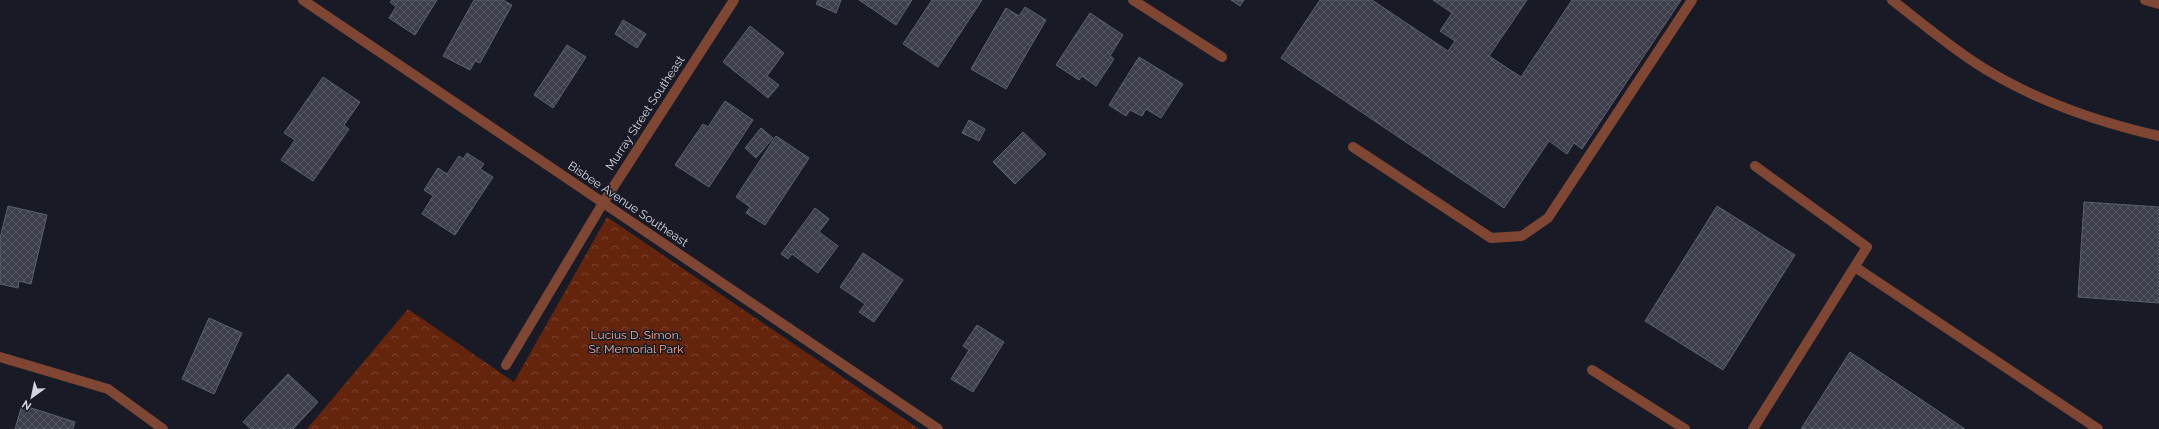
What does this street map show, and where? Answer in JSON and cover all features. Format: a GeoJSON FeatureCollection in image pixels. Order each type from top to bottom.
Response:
{"type":"FeatureCollection","features":[{"type":"Feature","properties":{"kind":"street","name":"Bisbee Avenue Southeast"},"geometry":{"type":"LineString","coordinates":[[303,0],[938,429]]}},
{"type":"Feature","properties":{"kind":"street","name":"Murray Street Southeast"},"geometry":{"type":"LineString","coordinates":[[506,365],[603,203],[734,0]]}},
{"type":"Feature","properties":{"kind":"street"},"geometry":{"type":"LineString","coordinates":[[1133,0],[1222,57]]}},
{"type":"Feature","properties":{"kind":"street"},"geometry":{"type":"LineString","coordinates":[[1353,147],[1491,238],[1522,236],[1548,218],[1692,0]]}},
{"type":"Feature","properties":{"kind":"street"},"geometry":{"type":"LineString","coordinates":[[1892,0],[1984,69],[2048,103],[2115,126],[2159,136]]}},
{"type":"Feature","properties":{"kind":"street"},"geometry":{"type":"LineString","coordinates":[[2145,0],[2159,4]]}},
{"type":"Feature","properties":{"kind":"street"},"geometry":{"type":"LineString","coordinates":[[1753,429],[1867,247],[1755,166]]}},
{"type":"Feature","properties":{"kind":"street"},"geometry":{"type":"LineString","coordinates":[[1855,267],[2098,429]]}},
{"type":"Feature","properties":{"kind":"street"},"geometry":{"type":"LineString","coordinates":[[0,356],[108,389],[163,429]]}},
{"type":"Feature","properties":{"kind":"street"},"geometry":{"type":"LineString","coordinates":[[1592,370],[1685,429]]}},
{"type":"Feature","properties":{"kind":"green space","name":"Lucius D. Simon, Sr. Memorial Park"},"geometry":{"type":"Polygon","coordinates":[[[607,217],[919,429],[307,429],[408,309],[514,382],[607,217]]]}},
{"type":"Feature","properties":{"kind":"building"},"geometry":{"type":"Polygon","coordinates":[[[392,0],[437,0],[415,35],[389,18],[396,7],[390,2],[392,0]]]}},
{"type":"Feature","properties":{"kind":"building"},"geometry":{"type":"Polygon","coordinates":[[[474,0],[503,0],[512,5],[480,63],[475,61],[470,70],[443,56],[474,0]]]}},
{"type":"Feature","properties":{"kind":"building"},"geometry":{"type":"Polygon","coordinates":[[[818,0],[841,0],[836,13],[816,4],[818,0]]]}},
{"type":"Feature","properties":{"kind":"building"},"geometry":{"type":"Polygon","coordinates":[[[859,0],[912,0],[896,25],[859,0]]]}},
{"type":"Feature","properties":{"kind":"building"},"geometry":{"type":"Polygon","coordinates":[[[932,0],[982,0],[938,67],[903,44],[932,0]]]}},
{"type":"Feature","properties":{"kind":"building"},"geometry":{"type":"Polygon","coordinates":[[[1231,0],[1244,0],[1240,6],[1231,0]]]}},
{"type":"Feature","properties":{"kind":"building"},"geometry":{"type":"Polygon","coordinates":[[[1320,0],[1372,0],[1448,51],[1455,41],[1440,31],[1452,13],[1433,0],[1527,0],[1489,56],[1521,77],[1572,0],[1681,0],[1582,149],[1574,143],[1567,154],[1549,141],[1504,208],[1281,58],[1320,0]]]}},
{"type":"Feature","properties":{"kind":"building"},"geometry":{"type":"Polygon","coordinates":[[[1025,7],[1046,20],[1006,89],[971,69],[1006,8],[1019,16],[1025,7]]]}},
{"type":"Feature","properties":{"kind":"building"},"geometry":{"type":"Polygon","coordinates":[[[1090,13],[1123,35],[1110,56],[1114,59],[1096,86],[1082,76],[1079,80],[1056,65],[1090,13]]]}},
{"type":"Feature","properties":{"kind":"building"},"geometry":{"type":"Polygon","coordinates":[[[623,20],[646,34],[637,48],[615,34],[623,20]]]}},
{"type":"Feature","properties":{"kind":"building"},"geometry":{"type":"Polygon","coordinates":[[[750,26],[784,53],[767,76],[779,85],[768,98],[723,62],[750,26]]]}},
{"type":"Feature","properties":{"kind":"building"},"geometry":{"type":"Polygon","coordinates":[[[567,45],[586,57],[553,108],[534,95],[567,45]]]}},
{"type":"Feature","properties":{"kind":"building"},"geometry":{"type":"Polygon","coordinates":[[[1139,57],[1183,84],[1161,118],[1146,109],[1142,116],[1130,110],[1126,116],[1109,105],[1139,57]]]}},
{"type":"Feature","properties":{"kind":"building"},"geometry":{"type":"Polygon","coordinates":[[[323,77],[360,102],[344,125],[349,129],[313,181],[281,160],[295,140],[284,133],[323,77]]]}},
{"type":"Feature","properties":{"kind":"building"},"geometry":{"type":"Polygon","coordinates":[[[725,101],[753,120],[709,187],[675,165],[703,124],[708,127],[725,101]]]}},
{"type":"Feature","properties":{"kind":"building"},"geometry":{"type":"Polygon","coordinates":[[[969,120],[985,129],[979,141],[962,133],[969,120]]]}},
{"type":"Feature","properties":{"kind":"building"},"geometry":{"type":"Polygon","coordinates":[[[761,128],[773,138],[756,158],[745,148],[761,128]]]}},
{"type":"Feature","properties":{"kind":"building"},"geometry":{"type":"Polygon","coordinates":[[[1023,132],[1046,154],[1015,184],[993,162],[1023,132]]]}},
{"type":"Feature","properties":{"kind":"building"},"geometry":{"type":"Polygon","coordinates":[[[776,136],[809,158],[765,225],[746,213],[750,207],[736,197],[776,136]]]}},
{"type":"Feature","properties":{"kind":"building"},"geometry":{"type":"Polygon","coordinates":[[[467,153],[484,164],[480,169],[493,177],[455,235],[422,214],[433,196],[424,190],[438,168],[447,174],[459,156],[463,159],[467,153]]]}},
{"type":"Feature","properties":{"kind":"building"},"geometry":{"type":"Polygon","coordinates":[[[2084,202],[2159,207],[2159,303],[2078,297],[2084,202]]]}},
{"type":"Feature","properties":{"kind":"building"},"geometry":{"type":"Polygon","coordinates":[[[8,206],[47,215],[31,284],[19,281],[18,288],[0,284],[0,238],[8,206]]]}},
{"type":"Feature","properties":{"kind":"building"},"geometry":{"type":"Polygon","coordinates":[[[1717,206],[1795,255],[1723,370],[1645,321],[1717,206]]]}},
{"type":"Feature","properties":{"kind":"building"},"geometry":{"type":"Polygon","coordinates":[[[815,208],[829,219],[819,232],[838,246],[818,273],[792,254],[788,259],[781,254],[815,208]]]}},
{"type":"Feature","properties":{"kind":"building"},"geometry":{"type":"Polygon","coordinates":[[[863,253],[903,280],[874,322],[859,312],[865,304],[840,287],[863,253]]]}},
{"type":"Feature","properties":{"kind":"building"},"geometry":{"type":"Polygon","coordinates":[[[209,318],[242,333],[214,394],[182,379],[209,318]]]}},
{"type":"Feature","properties":{"kind":"building"},"geometry":{"type":"Polygon","coordinates":[[[977,325],[1004,342],[973,392],[951,379],[969,350],[963,346],[977,325]]]}},
{"type":"Feature","properties":{"kind":"building"},"geometry":{"type":"Polygon","coordinates":[[[1850,352],[1965,429],[1801,429],[1850,352]]]}},
{"type":"Feature","properties":{"kind":"building"},"geometry":{"type":"Polygon","coordinates":[[[288,374],[318,402],[293,429],[251,429],[243,422],[288,374]]]}},
{"type":"Feature","properties":{"kind":"building"},"geometry":{"type":"Polygon","coordinates":[[[22,405],[75,422],[73,429],[15,429],[22,405]]]}}]}
